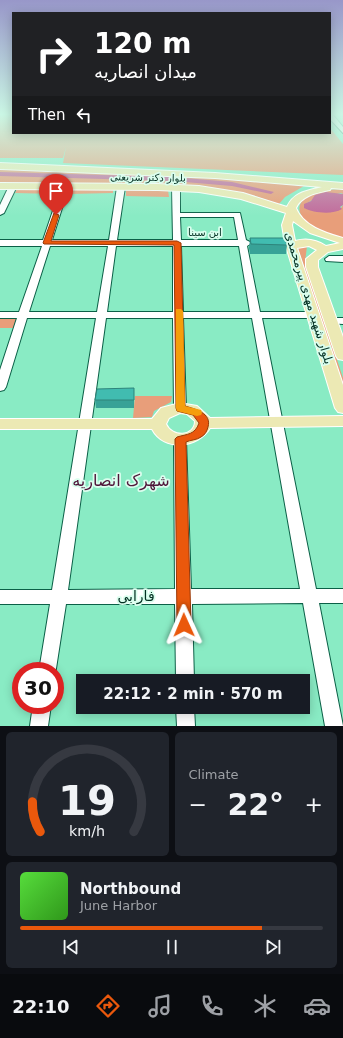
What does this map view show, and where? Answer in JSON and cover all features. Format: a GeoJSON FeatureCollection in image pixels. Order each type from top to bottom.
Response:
{"type":"FeatureCollection","features":[{"type":"Feature","properties":{"kind":"main road","name":"بلوار دکتر شریعتی"},"geometry":{"type":"LineString","coordinates":[[0,166],[192,174],[343,186]]}},
{"type":"Feature","properties":{"kind":"main road"},"geometry":{"type":"LineString","coordinates":[[293,181],[343,180]]}},
{"type":"Feature","properties":{"kind":"main road","name":"بلوار دکتر شریعتی"},"geometry":{"type":"LineString","coordinates":[[0,186],[176,187],[243,196],[291,212]]}},
{"type":"Feature","properties":{"kind":"main road"},"geometry":{"type":"LineString","coordinates":[[343,186],[329,187],[306,193],[298,197],[293,203],[291,212],[296,220],[305,227],[318,234],[343,241]]}},
{"type":"Feature","properties":{"kind":"main road","name":"بلوار شهید مهدی پیرمحمدی"},"geometry":{"type":"LineString","coordinates":[[291,212],[287,225],[289,244],[343,408]]}},
{"type":"Feature","properties":{"kind":"main road"},"geometry":{"type":"LineString","coordinates":[[289,244],[311,243],[322,247],[327,255],[343,246]]}},
{"type":"Feature","properties":{"kind":"main road","name":"بلوار شهید مهدی پیرمحمدی"},"geometry":{"type":"LineString","coordinates":[[327,255],[312,259],[312,266],[337,321],[343,356]]}},
{"type":"Feature","properties":{"kind":"main road"},"geometry":{"type":"LineString","coordinates":[[180,408],[197,412],[203,419],[204,423],[198,435],[180,439],[164,435],[158,424],[158,420],[164,413],[180,408]]}},
{"type":"Feature","properties":{"kind":"main road"},"geometry":{"type":"LineString","coordinates":[[204,423],[343,421]]}},
{"type":"Feature","properties":{"kind":"main road"},"geometry":{"type":"LineString","coordinates":[[0,424],[158,424]]}},
{"type":"Feature","properties":{"kind":"street"},"geometry":{"type":"LineString","coordinates":[[0,213],[13,186]]}},
{"type":"Feature","properties":{"kind":"street"},"geometry":{"type":"LineString","coordinates":[[0,387],[65,186]]}},
{"type":"Feature","properties":{"kind":"street"},"geometry":{"type":"LineString","coordinates":[[49,662],[121,187]]}},
{"type":"Feature","properties":{"kind":"street"},"geometry":{"type":"LineString","coordinates":[[176,187],[180,408]]}},
{"type":"Feature","properties":{"kind":"street"},"geometry":{"type":"LineString","coordinates":[[177,215],[237,215],[334,726]]}},
{"type":"Feature","properties":{"kind":"street","name":"ابن سینا"},"geometry":{"type":"LineString","coordinates":[[0,243],[256,243]]}},
{"type":"Feature","properties":{"kind":"street"},"geometry":{"type":"LineString","coordinates":[[327,255],[343,259]]}},
{"type":"Feature","properties":{"kind":"street"},"geometry":{"type":"LineString","coordinates":[[0,315],[313,315]]}},
{"type":"Feature","properties":{"kind":"street"},"geometry":{"type":"LineString","coordinates":[[180,439],[185,674]]}},
{"type":"Feature","properties":{"kind":"street","name":"فارابی"},"geometry":{"type":"LineString","coordinates":[[0,596],[343,596]]}},
{"type":"Feature","properties":{"kind":"street"},"geometry":{"type":"LineString","coordinates":[[39,726],[41,714]]}},
{"type":"Feature","properties":{"kind":"street"},"geometry":{"type":"LineString","coordinates":[[185,714],[186,726]]}},
{"type":"Feature","properties":{"kind":"shaded area"},"geometry":{"type":"Polygon","coordinates":[[[0,149],[65,149],[63,158],[0,158],[0,149]]]}},
{"type":"Feature","properties":{"kind":"shaded area"},"geometry":{"type":"Polygon","coordinates":[[[66,149],[343,149],[343,175],[63,163],[66,149]]]}},
{"type":"Feature","properties":{"kind":"shaded area"},"geometry":{"type":"Polygon","coordinates":[[[0,168],[199,176],[304,186],[285,197],[279,204],[255,196],[222,191],[0,184],[0,168]]]}},
{"type":"Feature","properties":{"kind":"shaded area"},"geometry":{"type":"Polygon","coordinates":[[[17,189],[58,190],[56,194],[15,193],[17,189]]]}},
{"type":"Feature","properties":{"kind":"shaded area"},"geometry":{"type":"Polygon","coordinates":[[[343,189],[343,194],[341,193],[312,200],[307,203],[341,208],[343,205],[343,238],[325,233],[312,226],[303,218],[300,210],[302,202],[309,196],[323,191],[343,189]]]}},
{"type":"Feature","properties":{"kind":"shaded area"},"geometry":{"type":"Polygon","coordinates":[[[69,190],[113,190],[113,193],[69,194],[69,190]]]}},
{"type":"Feature","properties":{"kind":"shaded area"},"geometry":{"type":"Polygon","coordinates":[[[126,190],[168,190],[169,197],[126,196],[126,190]]]}},
{"type":"Feature","properties":{"kind":"shaded area"},"geometry":{"type":"Polygon","coordinates":[[[326,192],[343,194],[343,205],[340,207],[342,209],[323,213],[304,208],[304,204],[311,201],[315,195],[326,192]]]}},
{"type":"Feature","properties":{"kind":"shaded area"},"geometry":{"type":"Polygon","coordinates":[[[307,246],[305,262],[343,378],[343,388],[298,248],[307,246]]]}},
{"type":"Feature","properties":{"kind":"shaded area"},"geometry":{"type":"Polygon","coordinates":[[[0,318],[19,318],[15,328],[0,328],[0,318]]]}},
{"type":"Feature","properties":{"kind":"shaded area"},"geometry":{"type":"Polygon","coordinates":[[[135,396],[172,396],[171,402],[154,411],[152,417],[133,418],[135,396]]]}},
{"type":"Feature","properties":{"kind":"building"},"geometry":{"type":"Polygon","coordinates":[[[250,238],[285,238],[287,245],[251,244],[250,238]]]}},
{"type":"Feature","properties":{"kind":"building"},"geometry":{"type":"Polygon","coordinates":[[[134,388],[134,400],[95,400],[97,389],[134,388]]]}},
{"type":"Feature","properties":{"kind":"waterway"},"geometry":{"type":"LineString","coordinates":[[0,174],[173,179],[232,184],[271,192]]}},
{"type":"Feature","properties":{"kind":"slow traffic"},"geometry":{"type":"LineString","coordinates":[[179,311],[180,408],[192,410],[197,413]]}},
{"type":"Feature","properties":{"kind":"district","name":"شهرک انصاریه"},"geometry":{"type":"Point","coordinates":[121,480]}},
{"type":"Feature","properties":{"kind":"route"},"geometry":{"type":"LineString","coordinates":[[56,215],[47,243],[177,243],[180,408],[197,412],[203,419],[204,423],[204,427],[198,435],[186,439],[180,439],[184,625]]}}]}
